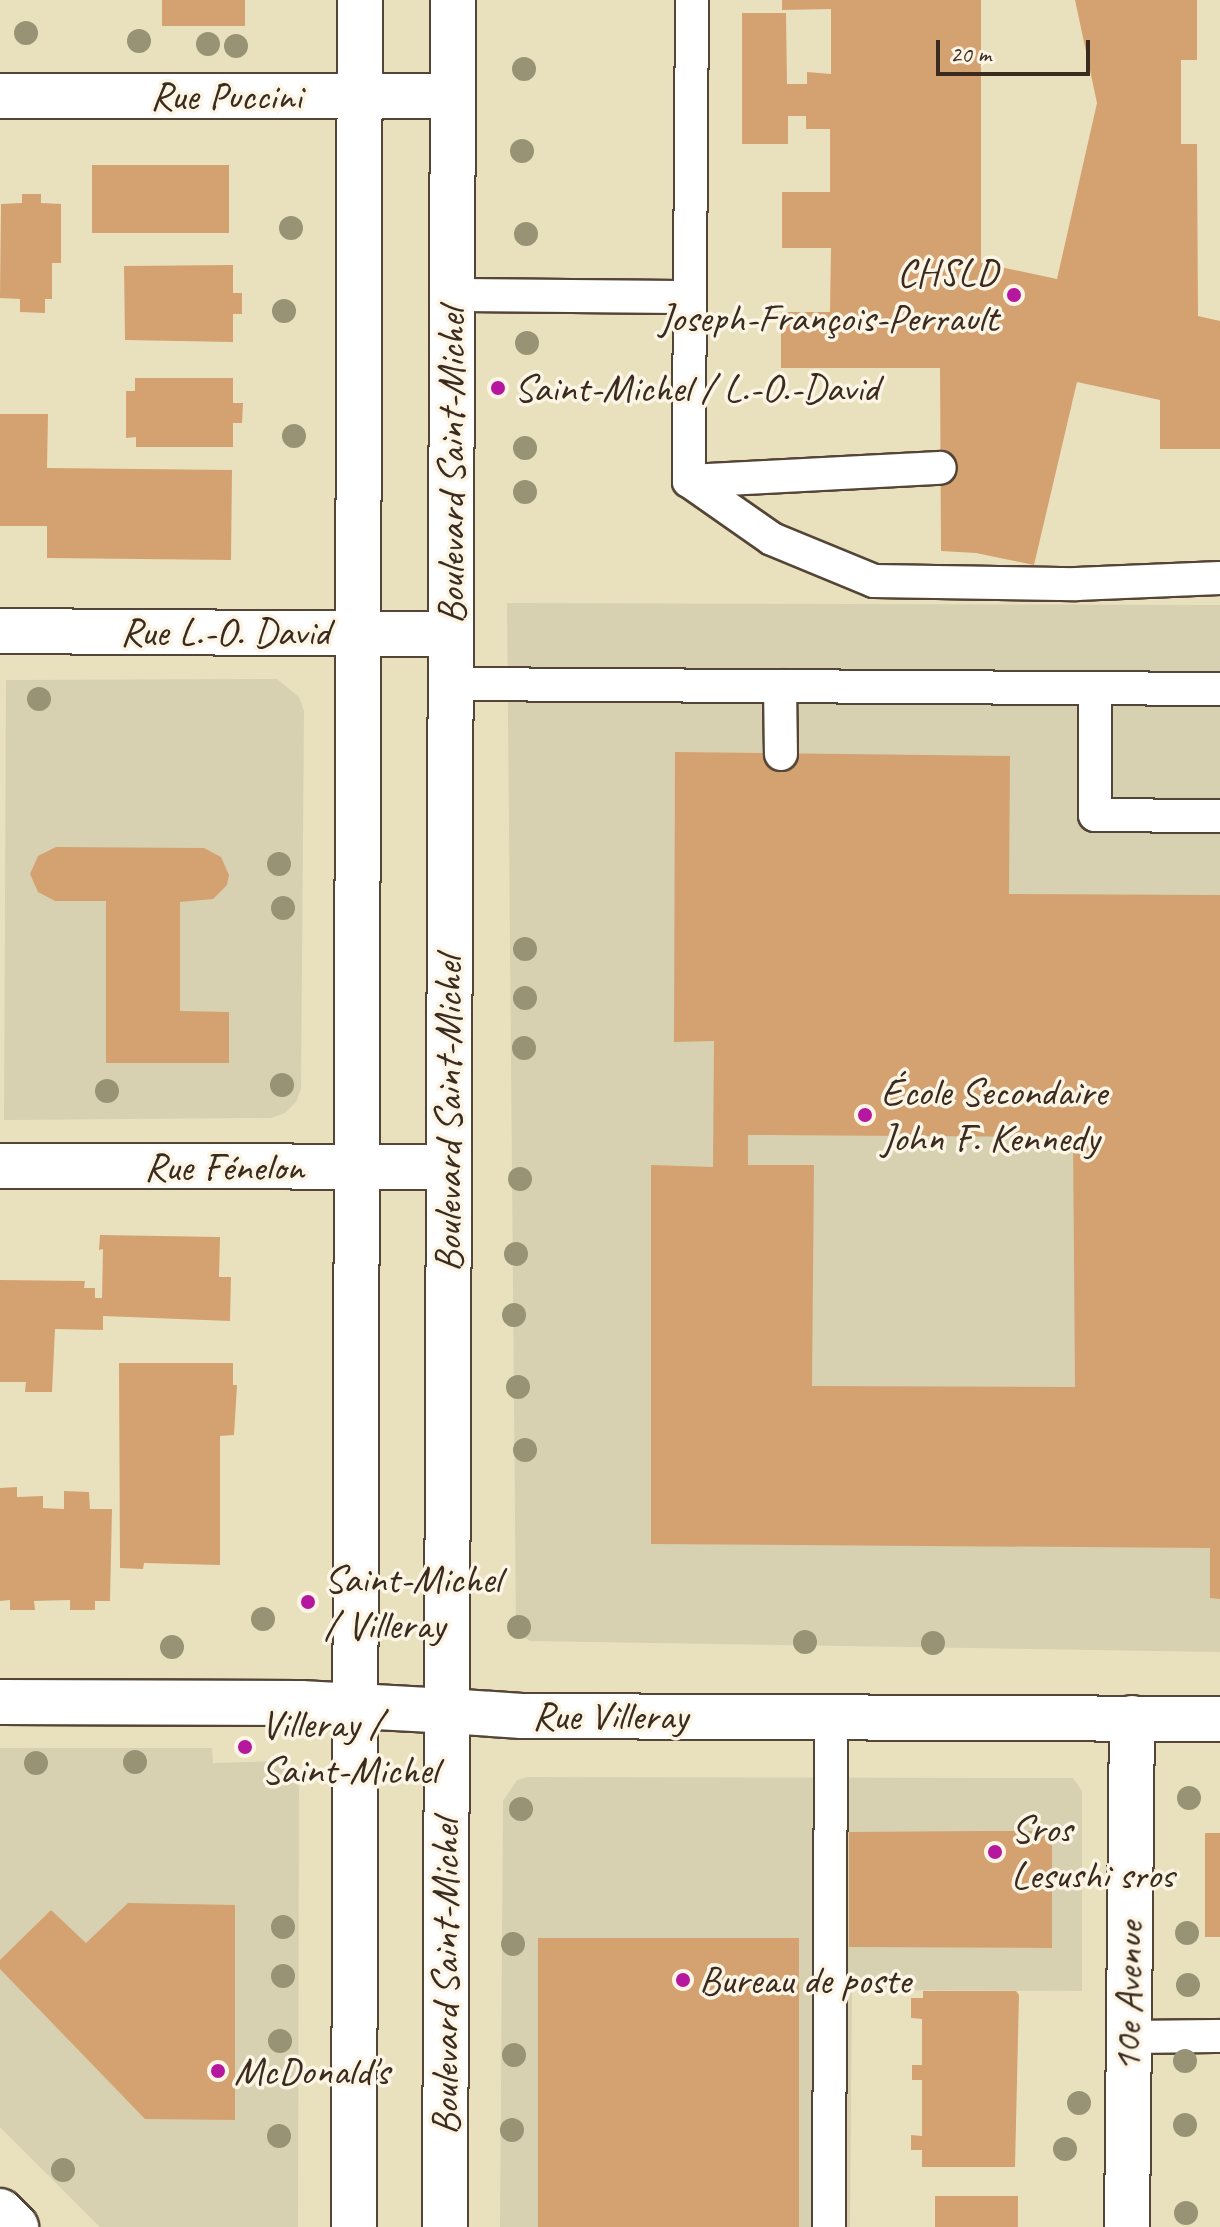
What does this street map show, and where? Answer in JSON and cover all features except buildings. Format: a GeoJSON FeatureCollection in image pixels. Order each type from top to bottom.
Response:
{"type":"FeatureCollection","features":[{"type":"Feature","properties":{"kind":"main road"},"geometry":{"type":"LineString","coordinates":[[354,2227],[360,0]]}},
{"type":"Feature","properties":{"kind":"main road","name":"Boulevard Saint-Michel"},"geometry":{"type":"LineString","coordinates":[[445,2227],[453,0]]}},
{"type":"Feature","properties":{"kind":"main road","name":"Rue Puccini"},"geometry":{"type":"LineString","coordinates":[[0,96],[452,96]]}},
{"type":"Feature","properties":{"kind":"main road","name":"Rue L.-O. David"},"geometry":{"type":"LineString","coordinates":[[0,631],[451,634]]}},
{"type":"Feature","properties":{"kind":"main road","name":"Rue Fénelon"},"geometry":{"type":"LineString","coordinates":[[0,1166],[448,1167]]}},
{"type":"Feature","properties":{"kind":"main road","name":"Rue Villeray"},"geometry":{"type":"LineString","coordinates":[[0,1702],[357,1705],[522,1716],[1220,1719]]}},
{"type":"Feature","properties":{"kind":"main road","name":"10e Avenue"},"geometry":{"type":"LineString","coordinates":[[1127,2227],[1132,1718]]}},
{"type":"Feature","properties":{"kind":"main road"},"geometry":{"type":"LineString","coordinates":[[0,2211],[16,2227]]}},
{"type":"Feature","properties":{"kind":"lane"},"geometry":{"type":"LineString","coordinates":[[689,481],[692,0]]}},
{"type":"Feature","properties":{"kind":"lane"},"geometry":{"type":"LineString","coordinates":[[452,295],[690,297]]}},
{"type":"Feature","properties":{"kind":"lane"},"geometry":{"type":"LineString","coordinates":[[689,481],[940,468]]}},
{"type":"Feature","properties":{"kind":"lane"},"geometry":{"type":"LineString","coordinates":[[689,481],[772,539],[874,581],[1076,584],[1220,578]]}},
{"type":"Feature","properties":{"kind":"lane"},"geometry":{"type":"LineString","coordinates":[[450,684],[1220,689]]}},
{"type":"Feature","properties":{"kind":"lane"},"geometry":{"type":"LineString","coordinates":[[780,686],[781,754]]}},
{"type":"Feature","properties":{"kind":"lane"},"geometry":{"type":"LineString","coordinates":[[1095,688],[1095,815],[1220,816]]}},
{"type":"Feature","properties":{"kind":"lane"},"geometry":{"type":"LineString","coordinates":[[829,2227],[831,1716]]}},
{"type":"Feature","properties":{"kind":"lane"},"geometry":{"type":"LineString","coordinates":[[1127,2037],[1220,2036]]}},
{"type":"Feature","properties":{"kind":"shaded area","name":"École Secondaire John F. Kennedy"},"geometry":{"type":"Polygon","coordinates":[[[507,603],[1220,605],[1220,1652],[530,1641],[516,1633],[507,603]]]}},
{"type":"Feature","properties":{"kind":"shaded area"},"geometry":{"type":"Polygon","coordinates":[[[277,679],[299,697],[304,711],[301,1089],[296,1102],[285,1113],[271,1118],[4,1120],[6,680],[277,679]]]}},
{"type":"Feature","properties":{"kind":"shaded area"},"geometry":{"type":"Polygon","coordinates":[[[0,1748],[212,1748],[213,1763],[279,1761],[296,1773],[299,1786],[298,2227],[100,2227],[0,2127],[0,1748]]]}},
{"type":"Feature","properties":{"kind":"shaded area"},"geometry":{"type":"Polygon","coordinates":[[[528,1777],[1073,1778],[1082,1791],[1082,1991],[852,1990],[850,2227],[500,2227],[503,1801],[517,1780],[528,1777]]]}},
{"type":"Feature","properties":{"kind":"place","name":"CHSLD Joseph-François-Perrault"},"geometry":{"type":"Point","coordinates":[1014,295]}},
{"type":"Feature","properties":{"kind":"place","name":"Saint-Michel / L.-O.-David"},"geometry":{"type":"Point","coordinates":[498,388]}},
{"type":"Feature","properties":{"kind":"place","name":"École Secondaire John F. Kennedy"},"geometry":{"type":"Point","coordinates":[865,1115]}},
{"type":"Feature","properties":{"kind":"place","name":"Saint-Michel / Villeray"},"geometry":{"type":"Point","coordinates":[308,1602]}},
{"type":"Feature","properties":{"kind":"place","name":"Villeray / Saint-Michel"},"geometry":{"type":"Point","coordinates":[245,1747]}},
{"type":"Feature","properties":{"kind":"place","name":"Sros Lesushi sros"},"geometry":{"type":"Point","coordinates":[995,1852]}},
{"type":"Feature","properties":{"kind":"place","name":"Bureau de poste"},"geometry":{"type":"Point","coordinates":[683,1980]}},
{"type":"Feature","properties":{"kind":"place","name":"McDonald's"},"geometry":{"type":"Point","coordinates":[218,2071]}}]}
